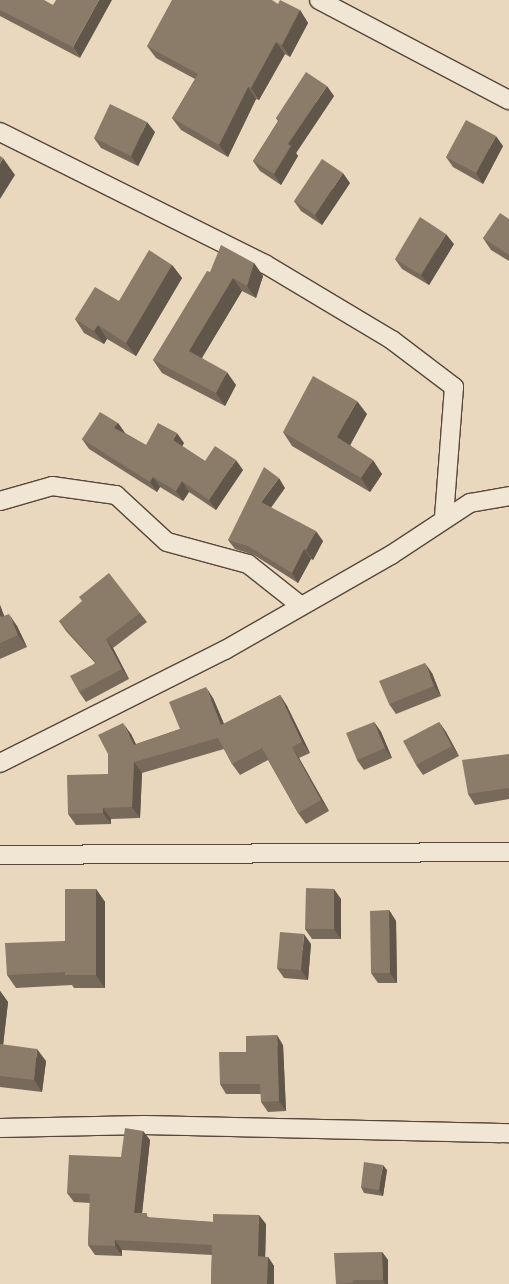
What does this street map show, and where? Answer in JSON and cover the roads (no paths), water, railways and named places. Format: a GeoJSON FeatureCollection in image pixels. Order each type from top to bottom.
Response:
{"type":"FeatureCollection","features":[{"type":"Feature","properties":{"kind":"street"},"geometry":{"type":"LineString","coordinates":[[319,0],[509,100]]}},
{"type":"Feature","properties":{"kind":"street"},"geometry":{"type":"LineString","coordinates":[[0,132],[264,264],[392,340],[454,387],[444,518]]}},
{"type":"Feature","properties":{"kind":"street"},"geometry":{"type":"LineString","coordinates":[[0,501],[52,486],[116,495],[167,542],[248,564],[300,605]]}},
{"type":"Feature","properties":{"kind":"street"},"geometry":{"type":"LineString","coordinates":[[0,763],[225,650],[300,605],[391,555],[444,518],[470,503],[509,496]]}},
{"type":"Feature","properties":{"kind":"street"},"geometry":{"type":"LineString","coordinates":[[0,855],[509,852]]}},
{"type":"Feature","properties":{"kind":"street"},"geometry":{"type":"LineString","coordinates":[[0,1128],[144,1125],[509,1133]]}}]}
